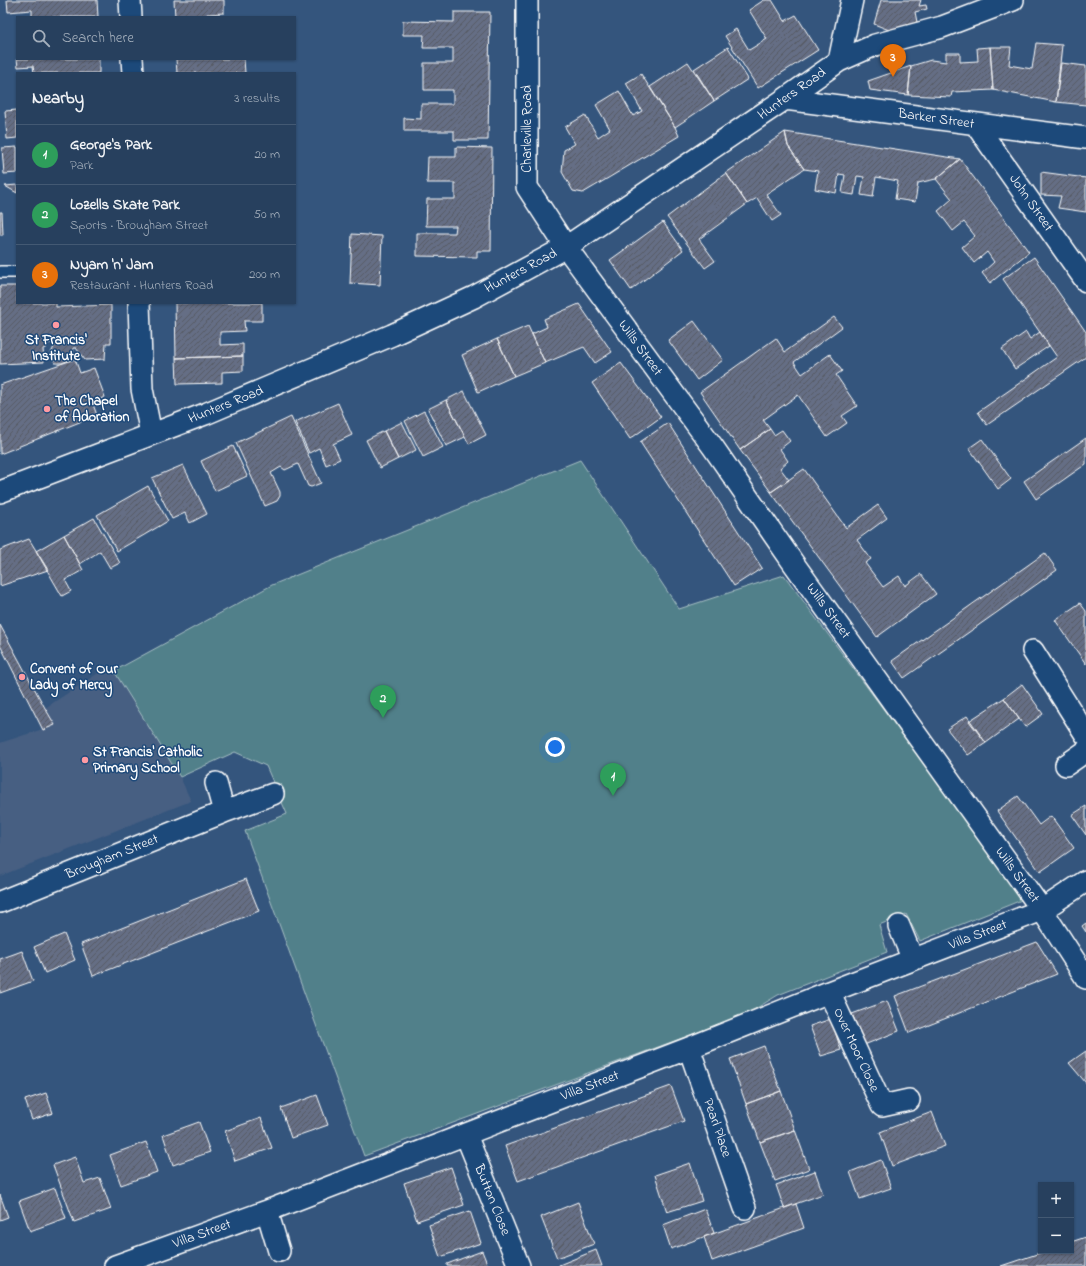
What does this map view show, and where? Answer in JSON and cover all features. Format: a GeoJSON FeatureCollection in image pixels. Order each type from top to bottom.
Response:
{"type":"FeatureCollection","features":[{"type":"Feature","properties":{"kind":"street"},"geometry":{"type":"LineString","coordinates":[[130,0],[131,16]]}},
{"type":"Feature","properties":{"kind":"street","name":"Charleville Road"},"geometry":{"type":"LineString","coordinates":[[527,0],[527,187],[566,247]]}},
{"type":"Feature","properties":{"kind":"street"},"geometry":{"type":"LineString","coordinates":[[839,61],[852,0]]}},
{"type":"Feature","properties":{"kind":"street","name":"Hunters Road"},"geometry":{"type":"LineString","coordinates":[[0,492],[205,414],[392,335],[474,297],[566,247],[839,61],[875,46],[942,27],[1013,0]]}},
{"type":"Feature","properties":{"kind":"street"},"geometry":{"type":"LineString","coordinates":[[132,60],[132,72]]}},
{"type":"Feature","properties":{"kind":"street","name":"Barker Street"},"geometry":{"type":"LineString","coordinates":[[785,99],[976,125],[1086,138]]}},
{"type":"Feature","properties":{"kind":"street","name":"John Street"},"geometry":{"type":"LineString","coordinates":[[976,125],[1086,281]]}},
{"type":"Feature","properties":{"kind":"street","name":"Wills Street"},"geometry":{"type":"LineString","coordinates":[[566,247],[713,447],[794,564],[1042,910],[1086,978]]}},
{"type":"Feature","properties":{"kind":"street"},"geometry":{"type":"LineString","coordinates":[[139,304],[142,389],[151,434]]}},
{"type":"Feature","properties":{"kind":"street"},"geometry":{"type":"LineString","coordinates":[[1033,651],[1086,735]]}},
{"type":"Feature","properties":{"kind":"street"},"geometry":{"type":"LineString","coordinates":[[1066,765],[1086,751]]}},
{"type":"Feature","properties":{"kind":"street"},"geometry":{"type":"LineString","coordinates":[[216,783],[224,812]]}},
{"type":"Feature","properties":{"kind":"street","name":"Brougham Street"},"geometry":{"type":"LineString","coordinates":[[0,902],[224,812],[273,794]]}},
{"type":"Feature","properties":{"kind":"street","name":"Villa Street"},"geometry":{"type":"LineString","coordinates":[[115,1266],[267,1211],[466,1135],[1042,910],[1086,881]]}},
{"type":"Feature","properties":{"kind":"street"},"geometry":{"type":"LineString","coordinates":[[899,926],[913,960]]}},
{"type":"Feature","properties":{"kind":"street","name":"Over Moor Close"},"geometry":{"type":"LineString","coordinates":[[829,992],[882,1106],[909,1100]]}},
{"type":"Feature","properties":{"kind":"street","name":"Pearl Place"},"geometry":{"type":"LineString","coordinates":[[689,1048],[745,1208]]}},
{"type":"Feature","properties":{"kind":"street","name":"Button Close"},"geometry":{"type":"LineString","coordinates":[[466,1135],[519,1266]]}},
{"type":"Feature","properties":{"kind":"street"},"geometry":{"type":"LineString","coordinates":[[267,1211],[279,1251]]}},
{"type":"Feature","properties":{"kind":"lane"},"geometry":{"type":"LineString","coordinates":[[0,272],[16,272]]}},
{"type":"Feature","properties":{"kind":"shaded area","name":"St Francis' Catholic Primary School"},"geometry":{"type":"Polygon","coordinates":[[[106,668],[114,671],[180,777],[191,801],[0,876],[0,743],[55,725],[45,708],[106,668]]]}},
{"type":"Feature","properties":{"kind":"green space"},"geometry":{"type":"Polygon","coordinates":[[[580,460],[679,609],[784,575],[1024,899],[920,941],[906,914],[879,925],[887,952],[778,995],[747,1014],[364,1156],[245,831],[287,814],[266,766],[235,752],[180,777],[114,671],[272,585],[580,460]]]}},
{"type":"Feature","properties":{"kind":"building"},"geometry":{"type":"Polygon","coordinates":[[[7,0],[97,0],[98,16],[32,16],[32,10],[8,12],[7,0]]]}},
{"type":"Feature","properties":{"kind":"building"},"geometry":{"type":"Polygon","coordinates":[[[174,0],[224,0],[224,13],[207,14],[207,16],[175,16],[174,0]]]}},
{"type":"Feature","properties":{"kind":"building"},"geometry":{"type":"Polygon","coordinates":[[[764,0],[772,0],[785,21],[796,15],[818,50],[758,88],[725,36],[736,29],[749,50],[767,39],[749,10],[764,0]]]}},
{"type":"Feature","properties":{"kind":"building"},"geometry":{"type":"Polygon","coordinates":[[[881,0],[921,0],[919,6],[926,5],[927,9],[915,12],[917,22],[894,32],[874,24],[881,0]]]}},
{"type":"Feature","properties":{"kind":"building"},"geometry":{"type":"Polygon","coordinates":[[[454,12],[490,12],[488,140],[454,140],[454,131],[404,131],[404,118],[421,119],[421,104],[453,104],[453,90],[424,90],[424,63],[453,63],[453,48],[423,48],[424,35],[403,35],[403,21],[454,22],[454,12]]]}},
{"type":"Feature","properties":{"kind":"building"},"geometry":{"type":"Polygon","coordinates":[[[1036,43],[1062,45],[1056,102],[993,90],[990,47],[1011,47],[1009,65],[1032,69],[1036,43]]]}},
{"type":"Feature","properties":{"kind":"building"},"geometry":{"type":"Polygon","coordinates":[[[728,47],[748,79],[714,101],[694,69],[728,47]]]}},
{"type":"Feature","properties":{"kind":"building"},"geometry":{"type":"Polygon","coordinates":[[[990,47],[993,90],[952,92],[951,97],[908,95],[911,66],[931,60],[946,62],[946,53],[960,53],[960,62],[978,61],[977,48],[990,47]]]}},
{"type":"Feature","properties":{"kind":"building"},"geometry":{"type":"Polygon","coordinates":[[[17,60],[99,60],[99,72],[34,72],[33,66],[18,67],[17,60]]]}},
{"type":"Feature","properties":{"kind":"building"},"geometry":{"type":"Polygon","coordinates":[[[176,60],[244,60],[245,72],[177,72],[176,60]]]}},
{"type":"Feature","properties":{"kind":"building"},"geometry":{"type":"Polygon","coordinates":[[[688,62],[714,101],[675,127],[650,87],[688,62]]]}},
{"type":"Feature","properties":{"kind":"building"},"geometry":{"type":"Polygon","coordinates":[[[1061,63],[1086,66],[1086,105],[1056,102],[1061,63]]]}},
{"type":"Feature","properties":{"kind":"building"},"geometry":{"type":"Polygon","coordinates":[[[911,66],[908,95],[870,90],[868,81],[911,66]]]}},
{"type":"Feature","properties":{"kind":"building"},"geometry":{"type":"Polygon","coordinates":[[[641,74],[675,127],[679,136],[583,193],[573,191],[562,172],[564,150],[575,144],[565,127],[585,115],[598,137],[610,129],[596,105],[619,91],[633,116],[642,111],[626,83],[641,74]]]}},
{"type":"Feature","properties":{"kind":"building"},"geometry":{"type":"Polygon","coordinates":[[[16,110],[16,138],[7,139],[5,111],[16,110]]]}},
{"type":"Feature","properties":{"kind":"building"},"geometry":{"type":"Polygon","coordinates":[[[785,132],[960,159],[936,179],[918,183],[915,202],[895,199],[898,181],[876,177],[873,197],[861,195],[864,177],[857,176],[854,195],[842,193],[845,175],[839,174],[836,193],[815,189],[818,171],[804,169],[788,146],[785,132]]]}},
{"type":"Feature","properties":{"kind":"building"},"geometry":{"type":"Polygon","coordinates":[[[785,132],[788,146],[804,169],[766,194],[781,215],[772,221],[757,198],[747,204],[726,173],[785,132]]]}},
{"type":"Feature","properties":{"kind":"building"},"geometry":{"type":"Polygon","coordinates":[[[16,147],[16,173],[4,174],[2,148],[16,147]]]}},
{"type":"Feature","properties":{"kind":"building"},"geometry":{"type":"Polygon","coordinates":[[[456,147],[492,148],[491,251],[477,251],[477,257],[417,256],[417,233],[455,233],[456,226],[426,226],[427,199],[455,199],[455,183],[427,183],[428,157],[456,157],[456,147]]]}},
{"type":"Feature","properties":{"kind":"building"},"geometry":{"type":"Polygon","coordinates":[[[960,159],[1029,252],[990,283],[982,273],[994,262],[987,252],[974,263],[962,247],[975,236],[964,222],[953,231],[938,211],[952,199],[936,179],[960,159]]]}},
{"type":"Feature","properties":{"kind":"building"},"geometry":{"type":"Polygon","coordinates":[[[1041,172],[1086,178],[1086,212],[1058,208],[1061,196],[1041,195],[1041,172]]]}},
{"type":"Feature","properties":{"kind":"building"},"geometry":{"type":"Polygon","coordinates":[[[726,173],[747,204],[699,239],[715,261],[705,268],[667,217],[726,173]]]}},
{"type":"Feature","properties":{"kind":"building"},"geometry":{"type":"Polygon","coordinates":[[[16,185],[16,192],[5,186],[16,185]]]}},
{"type":"Feature","properties":{"kind":"building"},"geometry":{"type":"Polygon","coordinates":[[[0,212],[2,212],[3,235],[0,235],[0,212]]]}},
{"type":"Feature","properties":{"kind":"building"},"geometry":{"type":"Polygon","coordinates":[[[663,222],[683,250],[631,290],[610,260],[663,222]]]}},
{"type":"Feature","properties":{"kind":"building"},"geometry":{"type":"Polygon","coordinates":[[[352,234],[382,236],[380,285],[350,283],[352,234]]]}},
{"type":"Feature","properties":{"kind":"building"},"geometry":{"type":"Polygon","coordinates":[[[1034,257],[1086,332],[1086,357],[987,425],[978,412],[1057,357],[1003,279],[1034,257]]]}},
{"type":"Feature","properties":{"kind":"building","name":"St Francis' Institute"},"geometry":{"type":"Polygon","coordinates":[[[0,286],[16,286],[16,304],[56,304],[56,307],[111,305],[111,343],[106,343],[105,359],[85,360],[76,348],[73,348],[73,358],[62,363],[55,363],[51,353],[56,343],[47,343],[47,347],[43,349],[44,362],[0,364],[0,286]]]}},
{"type":"Feature","properties":{"kind":"building"},"geometry":{"type":"Polygon","coordinates":[[[175,304],[262,304],[262,321],[244,321],[245,331],[220,332],[220,345],[243,344],[243,356],[176,358],[175,304]]]}},
{"type":"Feature","properties":{"kind":"building"},"geometry":{"type":"Polygon","coordinates":[[[579,304],[612,352],[595,363],[584,347],[545,363],[532,334],[547,327],[544,319],[579,304]]]}},
{"type":"Feature","properties":{"kind":"building"},"geometry":{"type":"Polygon","coordinates":[[[834,317],[842,327],[794,362],[802,374],[830,354],[842,371],[836,375],[857,406],[842,416],[847,423],[827,437],[798,395],[763,420],[770,429],[740,450],[700,392],[776,338],[785,352],[834,317]]]}},
{"type":"Feature","properties":{"kind":"building"},"geometry":{"type":"Polygon","coordinates":[[[694,321],[723,360],[697,380],[668,340],[694,321]]]}},
{"type":"Feature","properties":{"kind":"building"},"geometry":{"type":"Polygon","coordinates":[[[528,326],[545,363],[514,376],[497,339],[528,326]]]}},
{"type":"Feature","properties":{"kind":"building"},"geometry":{"type":"Polygon","coordinates":[[[1026,332],[1030,339],[1040,332],[1049,346],[1015,369],[1002,349],[1026,332]]]}},
{"type":"Feature","properties":{"kind":"building"},"geometry":{"type":"Polygon","coordinates":[[[497,339],[514,376],[478,392],[462,355],[497,339]]]}},
{"type":"Feature","properties":{"kind":"building"},"geometry":{"type":"Polygon","coordinates":[[[243,356],[243,371],[222,372],[222,383],[177,384],[176,358],[243,356]]]}},
{"type":"Feature","properties":{"kind":"building","name":"The Chapel of Adoration"},"geometry":{"type":"Polygon","coordinates":[[[75,359],[80,373],[94,368],[105,397],[92,402],[97,415],[0,454],[0,385],[75,359]]]}},
{"type":"Feature","properties":{"kind":"building"},"geometry":{"type":"Polygon","coordinates":[[[621,363],[661,417],[630,439],[592,383],[621,363]]]}},
{"type":"Feature","properties":{"kind":"building"},"geometry":{"type":"Polygon","coordinates":[[[464,391],[486,435],[469,444],[446,400],[464,391]]]}},
{"type":"Feature","properties":{"kind":"building"},"geometry":{"type":"Polygon","coordinates":[[[446,400],[465,437],[446,446],[428,409],[446,400]]]}},
{"type":"Feature","properties":{"kind":"building"},"geometry":{"type":"Polygon","coordinates":[[[338,403],[352,435],[333,444],[340,459],[326,465],[319,448],[309,453],[295,422],[338,403]]]}},
{"type":"Feature","properties":{"kind":"building"},"geometry":{"type":"Polygon","coordinates":[[[424,411],[443,447],[423,457],[405,421],[424,411]]]}},
{"type":"Feature","properties":{"kind":"building"},"geometry":{"type":"Polygon","coordinates":[[[291,417],[321,483],[311,487],[308,486],[298,464],[285,470],[281,467],[271,473],[280,492],[280,496],[277,501],[265,506],[236,443],[291,417]]]}},
{"type":"Feature","properties":{"kind":"building"},"geometry":{"type":"Polygon","coordinates":[[[402,422],[416,450],[398,459],[384,431],[402,422]]]}},
{"type":"Feature","properties":{"kind":"building"},"geometry":{"type":"Polygon","coordinates":[[[668,423],[762,568],[734,586],[640,442],[668,423]]]}},
{"type":"Feature","properties":{"kind":"building"},"geometry":{"type":"Polygon","coordinates":[[[770,429],[774,435],[782,430],[790,441],[780,449],[788,461],[780,468],[789,480],[771,492],[740,450],[770,429]]]}},
{"type":"Feature","properties":{"kind":"building"},"geometry":{"type":"Polygon","coordinates":[[[384,431],[398,459],[380,468],[366,440],[384,431]]]}},
{"type":"Feature","properties":{"kind":"building"},"geometry":{"type":"Polygon","coordinates":[[[1086,438],[1086,464],[1036,499],[1024,481],[1086,438]]]}},
{"type":"Feature","properties":{"kind":"building"},"geometry":{"type":"Polygon","coordinates":[[[982,439],[1011,479],[998,489],[969,448],[982,439]]]}},
{"type":"Feature","properties":{"kind":"building"},"geometry":{"type":"Polygon","coordinates":[[[233,446],[247,476],[215,491],[201,461],[233,446]]]}},
{"type":"Feature","properties":{"kind":"building"},"geometry":{"type":"Polygon","coordinates":[[[183,465],[207,514],[190,523],[185,513],[172,519],[152,478],[183,465]]]}},
{"type":"Feature","properties":{"kind":"building"},"geometry":{"type":"Polygon","coordinates":[[[804,469],[846,528],[878,505],[887,518],[857,540],[871,559],[865,563],[883,587],[899,576],[905,586],[921,574],[936,594],[877,637],[771,492],[804,469]]]}},
{"type":"Feature","properties":{"kind":"building"},"geometry":{"type":"Polygon","coordinates":[[[148,486],[168,521],[117,551],[97,515],[148,486]]]}},
{"type":"Feature","properties":{"kind":"building"},"geometry":{"type":"Polygon","coordinates":[[[94,518],[120,563],[110,568],[100,551],[80,564],[64,535],[94,518]]]}},
{"type":"Feature","properties":{"kind":"building"},"geometry":{"type":"Polygon","coordinates":[[[64,535],[83,570],[65,580],[71,591],[62,596],[36,551],[64,535]]]}},
{"type":"Feature","properties":{"kind":"building"},"geometry":{"type":"Polygon","coordinates":[[[29,539],[48,570],[0,586],[0,550],[29,539]]]}},
{"type":"Feature","properties":{"kind":"building"},"geometry":{"type":"Polygon","coordinates":[[[1045,553],[1057,570],[904,678],[892,661],[1045,553]]]}},
{"type":"Feature","properties":{"kind":"building"},"geometry":{"type":"Polygon","coordinates":[[[1080,603],[1086,611],[1086,664],[1055,620],[1080,603]]]}},
{"type":"Feature","properties":{"kind":"building","name":"Convent of Our Lady of Mercy"},"geometry":{"type":"Polygon","coordinates":[[[0,625],[55,725],[43,730],[0,645],[0,625]]]}},
{"type":"Feature","properties":{"kind":"building"},"geometry":{"type":"Polygon","coordinates":[[[1022,684],[1043,714],[1025,727],[1004,698],[1022,684]]]}},
{"type":"Feature","properties":{"kind":"building"},"geometry":{"type":"Polygon","coordinates":[[[1004,698],[1019,719],[986,743],[969,721],[1004,698]]]}},
{"type":"Feature","properties":{"kind":"building"},"geometry":{"type":"Polygon","coordinates":[[[967,716],[986,743],[968,755],[947,729],[967,716]]]}},
{"type":"Feature","properties":{"kind":"building"},"geometry":{"type":"Polygon","coordinates":[[[1018,796],[1039,825],[1051,816],[1074,848],[1040,872],[997,811],[1018,796]]]}},
{"type":"Feature","properties":{"kind":"building"},"geometry":{"type":"Polygon","coordinates":[[[1086,806],[1086,835],[1072,815],[1086,806]]]}},
{"type":"Feature","properties":{"kind":"building"},"geometry":{"type":"Polygon","coordinates":[[[246,879],[259,911],[93,976],[81,944],[246,879]]]}},
{"type":"Feature","properties":{"kind":"building"},"geometry":{"type":"Polygon","coordinates":[[[1086,923],[1086,932],[1082,926],[1086,923]]]}},
{"type":"Feature","properties":{"kind":"building"},"geometry":{"type":"Polygon","coordinates":[[[64,934],[75,960],[45,973],[34,947],[64,934]]]}},
{"type":"Feature","properties":{"kind":"building"},"geometry":{"type":"Polygon","coordinates":[[[1037,942],[1057,974],[909,1033],[895,996],[1037,942]]]}},
{"type":"Feature","properties":{"kind":"building"},"geometry":{"type":"Polygon","coordinates":[[[22,951],[33,981],[0,993],[0,959],[22,951]]]}},
{"type":"Feature","properties":{"kind":"building"},"geometry":{"type":"Polygon","coordinates":[[[887,1001],[899,1031],[864,1045],[852,1014],[887,1001]]]}},
{"type":"Feature","properties":{"kind":"building"},"geometry":{"type":"Polygon","coordinates":[[[831,1019],[841,1050],[821,1056],[810,1026],[831,1019]]]}},
{"type":"Feature","properties":{"kind":"building"},"geometry":{"type":"Polygon","coordinates":[[[764,1046],[781,1091],[746,1104],[730,1059],[764,1046]]]}},
{"type":"Feature","properties":{"kind":"building"},"geometry":{"type":"Polygon","coordinates":[[[1086,1051],[1086,1083],[1069,1063],[1086,1051]]]}},
{"type":"Feature","properties":{"kind":"building"},"geometry":{"type":"Polygon","coordinates":[[[671,1086],[684,1121],[518,1181],[505,1146],[671,1086]]]}},
{"type":"Feature","properties":{"kind":"building"},"geometry":{"type":"Polygon","coordinates":[[[781,1091],[795,1130],[760,1142],[746,1104],[781,1091]]]}},
{"type":"Feature","properties":{"kind":"building"},"geometry":{"type":"Polygon","coordinates":[[[46,1093],[53,1113],[32,1120],[25,1100],[46,1093]]]}},
{"type":"Feature","properties":{"kind":"building"},"geometry":{"type":"Polygon","coordinates":[[[317,1095],[328,1125],[291,1138],[281,1108],[317,1095]]]}},
{"type":"Feature","properties":{"kind":"building"},"geometry":{"type":"Polygon","coordinates":[[[932,1112],[945,1146],[892,1166],[880,1132],[932,1112]]]}},
{"type":"Feature","properties":{"kind":"building"},"geometry":{"type":"Polygon","coordinates":[[[261,1118],[272,1148],[235,1161],[225,1131],[261,1118]]]}},
{"type":"Feature","properties":{"kind":"building"},"geometry":{"type":"Polygon","coordinates":[[[199,1122],[210,1152],[173,1165],[163,1135],[199,1122]]]}},
{"type":"Feature","properties":{"kind":"building"},"geometry":{"type":"Polygon","coordinates":[[[795,1130],[809,1169],[775,1181],[760,1142],[795,1130]]]}},
{"type":"Feature","properties":{"kind":"building"},"geometry":{"type":"Polygon","coordinates":[[[146,1142],[157,1172],[121,1185],[110,1155],[146,1142]]]}},
{"type":"Feature","properties":{"kind":"building"},"geometry":{"type":"Polygon","coordinates":[[[75,1157],[84,1183],[100,1178],[111,1209],[74,1222],[53,1165],[75,1157]]]}},
{"type":"Feature","properties":{"kind":"building"},"geometry":{"type":"Polygon","coordinates":[[[881,1160],[891,1188],[860,1199],[850,1172],[881,1160]]]}},
{"type":"Feature","properties":{"kind":"building"},"geometry":{"type":"Polygon","coordinates":[[[690,1163],[702,1201],[667,1212],[655,1175],[690,1163]]]}},
{"type":"Feature","properties":{"kind":"building"},"geometry":{"type":"Polygon","coordinates":[[[451,1167],[464,1205],[417,1221],[404,1183],[451,1167]]]}},
{"type":"Feature","properties":{"kind":"building"},"geometry":{"type":"Polygon","coordinates":[[[815,1171],[823,1194],[784,1208],[776,1185],[815,1171]]]}},
{"type":"Feature","properties":{"kind":"building"},"geometry":{"type":"Polygon","coordinates":[[[55,1188],[66,1218],[30,1231],[19,1201],[55,1188]]]}},
{"type":"Feature","properties":{"kind":"building"},"geometry":{"type":"Polygon","coordinates":[[[0,1195],[8,1217],[0,1220],[0,1195]]]}},
{"type":"Feature","properties":{"kind":"building"},"geometry":{"type":"Polygon","coordinates":[[[578,1202],[594,1244],[557,1258],[541,1217],[578,1202]]]}},
{"type":"Feature","properties":{"kind":"building"},"geometry":{"type":"Polygon","coordinates":[[[796,1204],[804,1228],[712,1261],[704,1237],[796,1204]]]}},
{"type":"Feature","properties":{"kind":"building"},"geometry":{"type":"Polygon","coordinates":[[[705,1209],[714,1233],[671,1249],[663,1225],[705,1209]]]}},
{"type":"Feature","properties":{"kind":"building"},"geometry":{"type":"Polygon","coordinates":[[[470,1211],[481,1243],[440,1257],[429,1225],[470,1211]]]}},
{"type":"Feature","properties":{"kind":"building"},"geometry":{"type":"Polygon","coordinates":[[[1086,1237],[1086,1266],[1001,1266],[1038,1254],[1074,1254],[1074,1241],[1086,1237]]]}},
{"type":"Feature","properties":{"kind":"building"},"geometry":{"type":"Polygon","coordinates":[[[596,1250],[602,1266],[559,1266],[559,1265],[596,1250]]]}},
{"type":"Feature","properties":{"kind":"building"},"geometry":{"type":"Polygon","coordinates":[[[482,1251],[488,1266],[447,1266],[447,1264],[482,1251]]]}},
{"type":"Feature","properties":{"kind":"place","name":"Nyam 'n' Jam"},"geometry":{"type":"Point","coordinates":[893,77]}},
{"type":"Feature","properties":{"kind":"place","name":"St Francis' Institute"},"geometry":{"type":"Point","coordinates":[56,325]}},
{"type":"Feature","properties":{"kind":"place","name":"The Chapel of Adoration"},"geometry":{"type":"Point","coordinates":[47,409]}},
{"type":"Feature","properties":{"kind":"place","name":"Convent of Our Lady of Mercy"},"geometry":{"type":"Point","coordinates":[22,677]}},
{"type":"Feature","properties":{"kind":"place","name":"Lozells Skate Park"},"geometry":{"type":"Point","coordinates":[383,718]}},
{"type":"Feature","properties":{"kind":"place","name":"St Francis' Catholic Primary School"},"geometry":{"type":"Point","coordinates":[85,760]}},
{"type":"Feature","properties":{"kind":"place","name":"George's Park"},"geometry":{"type":"Point","coordinates":[613,796]}}]}
